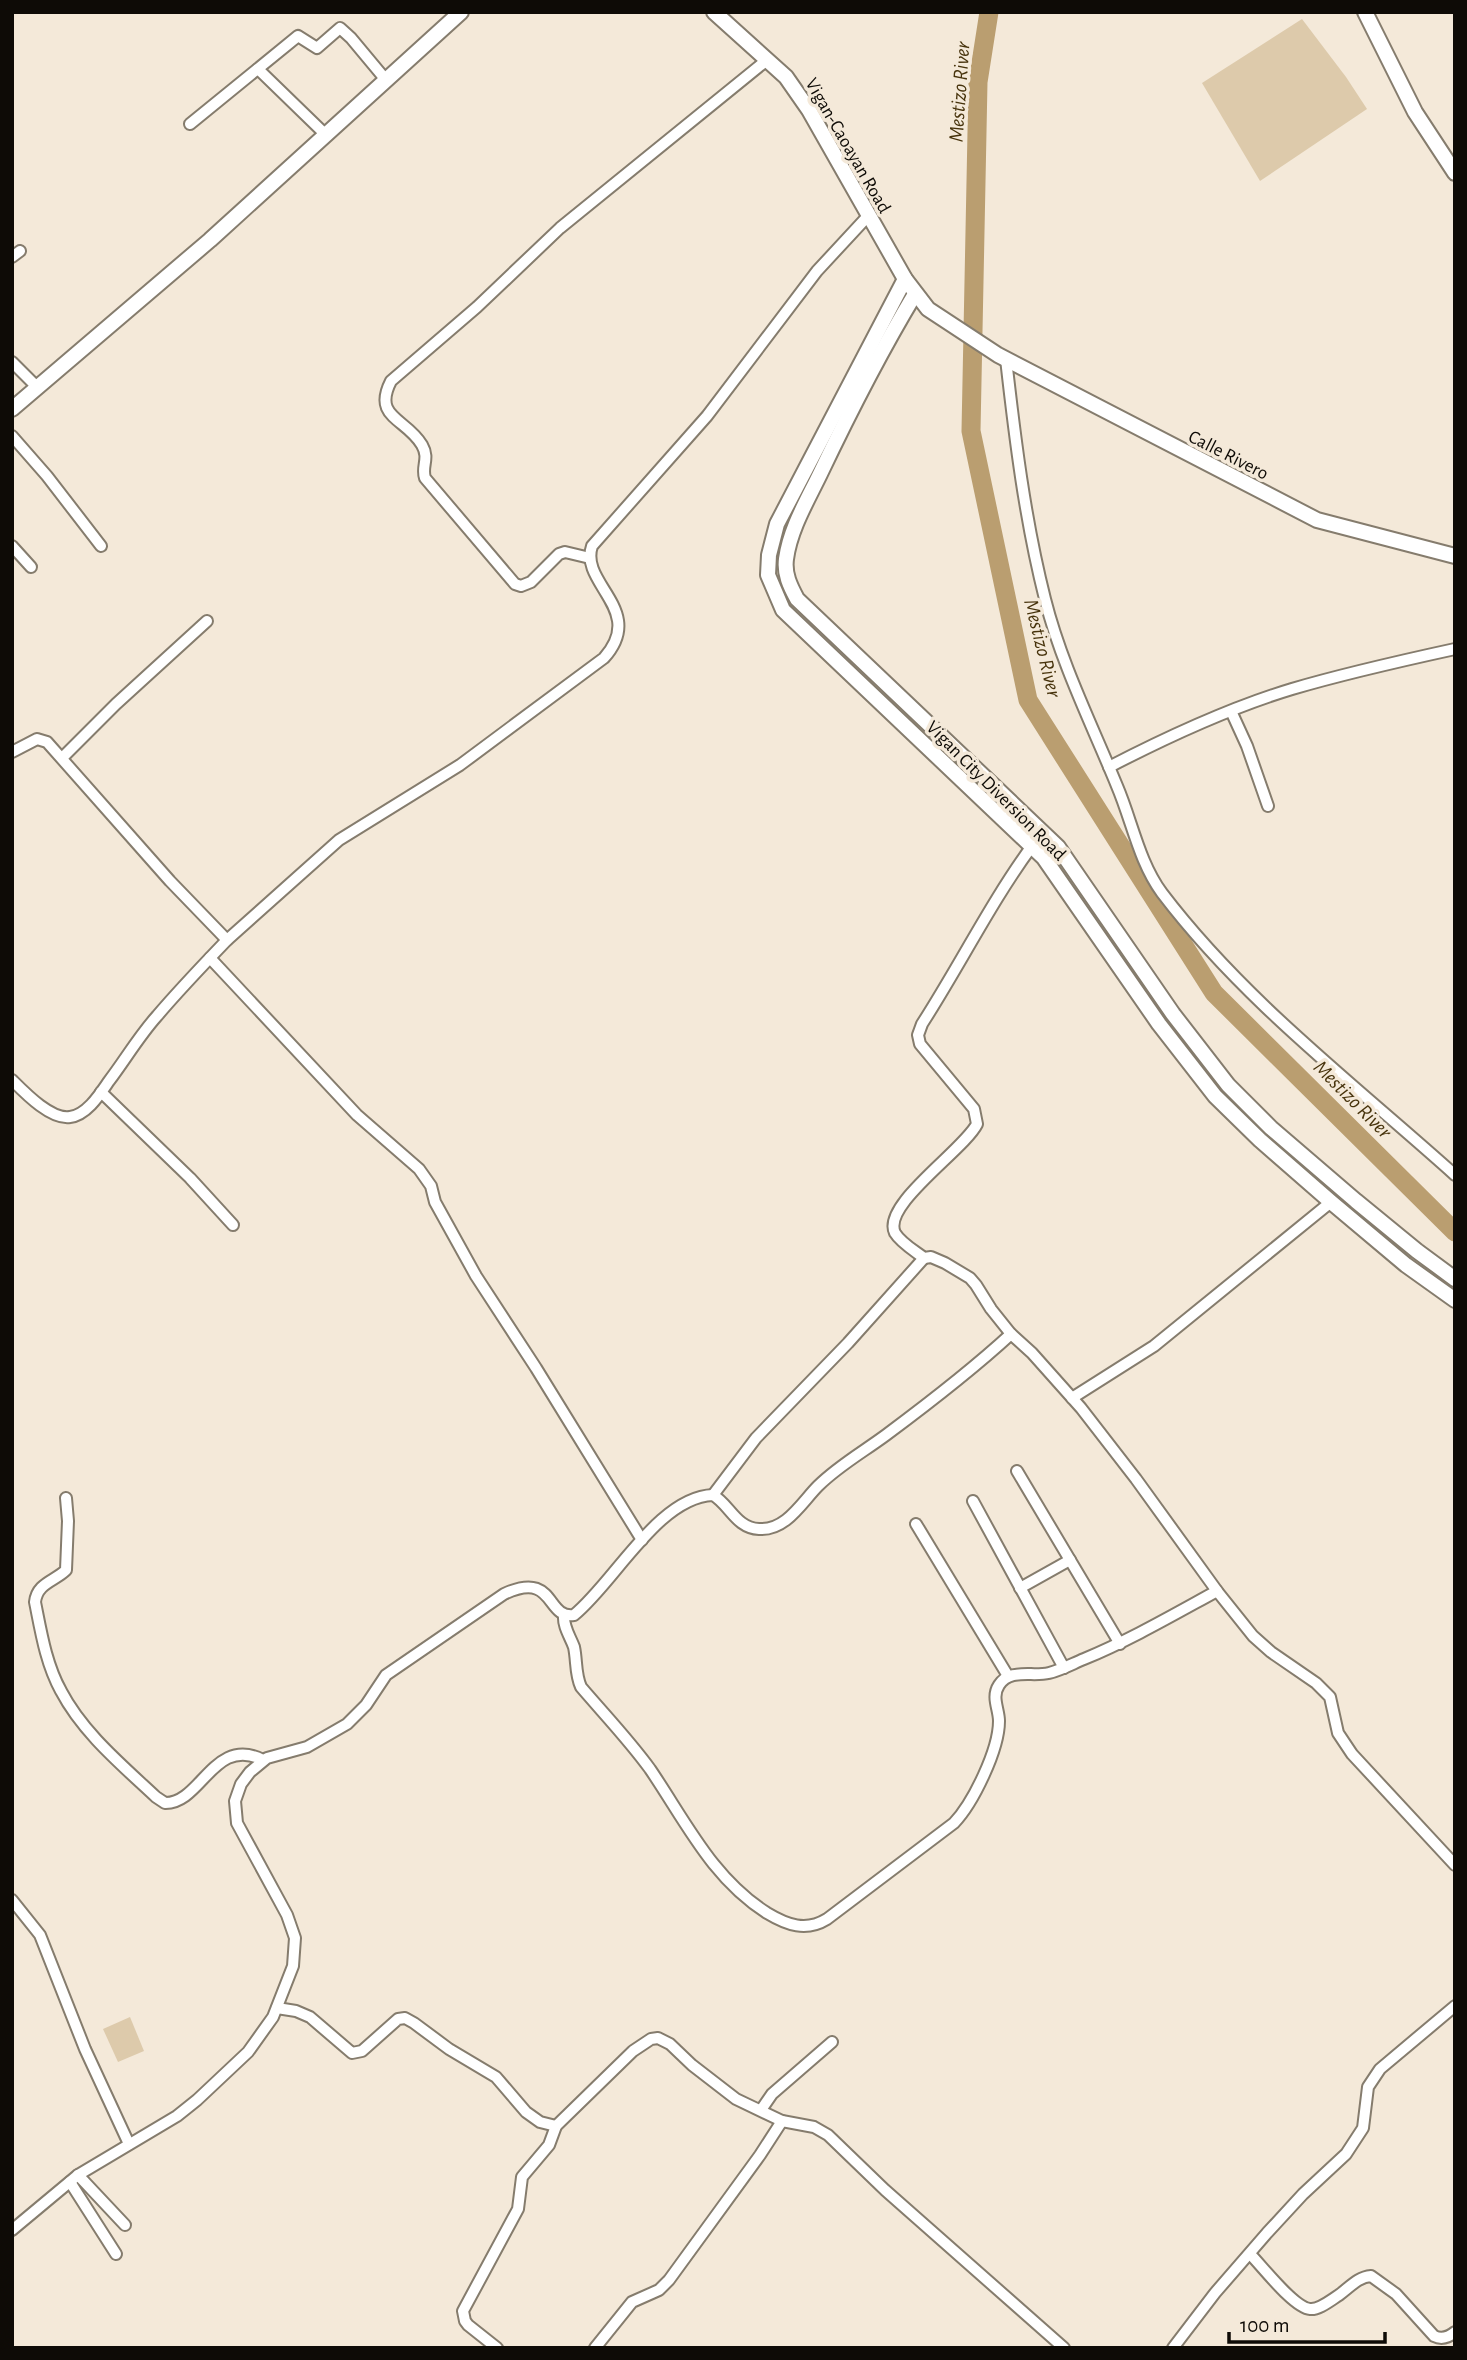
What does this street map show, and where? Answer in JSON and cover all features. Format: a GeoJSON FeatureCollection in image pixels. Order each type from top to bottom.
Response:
{"type":"FeatureCollection","features":[{"type":"Feature","properties":{"kind":"main road"},"geometry":{"type":"LineString","coordinates":[[12,409],[210,240],[461,12]]}},
{"type":"Feature","properties":{"kind":"main road","name":"Vigan-Caoayan Road"},"geometry":{"type":"LineString","coordinates":[[714,12],[786,77],[809,110],[897,266],[930,311]]}},
{"type":"Feature","properties":{"kind":"main road"},"geometry":{"type":"LineString","coordinates":[[1365,12],[1415,112],[1455,173]]}},
{"type":"Feature","properties":{"kind":"main road","name":"Vigan City Diversion Road"},"geometry":{"type":"LineString","coordinates":[[891,320],[897,266]]}},
{"type":"Feature","properties":{"kind":"main road","name":"Vigan City Diversion Road"},"geometry":{"type":"LineString","coordinates":[[905,279],[891,320],[793,530],[786,557],[786,573],[797,599],[1058,847],[1173,1014],[1228,1085],[1271,1128],[1417,1251],[1455,1279]]}},
{"type":"Feature","properties":{"kind":"main road","name":"Vigan City Diversion Road"},"geometry":{"type":"LineString","coordinates":[[915,294],[891,320],[777,524],[769,555],[768,575],[783,610],[1044,858],[1159,1024],[1215,1096],[1259,1140],[1331,1202],[1406,1265],[1455,1300]]}},
{"type":"Feature","properties":{"kind":"main road"},"geometry":{"type":"LineString","coordinates":[[891,320],[930,311]]}},
{"type":"Feature","properties":{"kind":"main road","name":"Calle Rivero"},"geometry":{"type":"LineString","coordinates":[[930,311],[1002,357],[1317,520],[1455,556]]}},
{"type":"Feature","properties":{"kind":"main road"},"geometry":{"type":"LineString","coordinates":[[895,717],[907,705]]}},
{"type":"Feature","properties":{"kind":"main road"},"geometry":{"type":"LineString","coordinates":[[1346,1213],[1356,1200]]}},
{"type":"Feature","properties":{"kind":"street"},"geometry":{"type":"LineString","coordinates":[[190,124],[295,37],[318,48],[340,28],[386,80]]}},
{"type":"Feature","properties":{"kind":"street"},"geometry":{"type":"LineString","coordinates":[[590,558],[565,552],[559,554],[531,582],[521,586],[515,584],[425,478],[423,472],[427,461],[423,447],[387,410],[383,401],[385,393],[391,381],[477,307],[560,228],[767,60]]}},
{"type":"Feature","properties":{"kind":"street"},"geometry":{"type":"LineString","coordinates":[[258,69],[326,135]]}},
{"type":"Feature","properties":{"kind":"street"},"geometry":{"type":"LineString","coordinates":[[12,1080],[36,1102],[62,1117],[77,1115],[101,1092],[155,1018],[227,940],[339,840],[460,765],[604,658],[617,637],[618,618],[590,558],[596,541],[707,416],[817,271],[868,216]]}},
{"type":"Feature","properties":{"kind":"street"},"geometry":{"type":"LineString","coordinates":[[1002,357],[1028,523],[1045,600],[1062,652],[1150,874],[1161,892],[1189,925],[1277,1019],[1455,1175]]}},
{"type":"Feature","properties":{"kind":"street"},"geometry":{"type":"LineString","coordinates":[[12,362],[38,388]]}},
{"type":"Feature","properties":{"kind":"street"},"geometry":{"type":"LineString","coordinates":[[12,436],[101,546]]}},
{"type":"Feature","properties":{"kind":"street"},"geometry":{"type":"LineString","coordinates":[[12,545],[31,567]]}},
{"type":"Feature","properties":{"kind":"street"},"geometry":{"type":"LineString","coordinates":[[62,758],[207,621]]}},
{"type":"Feature","properties":{"kind":"street"},"geometry":{"type":"LineString","coordinates":[[1109,767],[1158,742],[1289,690],[1352,672],[1455,649]]}},
{"type":"Feature","properties":{"kind":"street"},"geometry":{"type":"LineString","coordinates":[[1231,711],[1247,746],[1268,806]]}},
{"type":"Feature","properties":{"kind":"street"},"geometry":{"type":"LineString","coordinates":[[12,752],[42,739],[227,940]]}},
{"type":"Feature","properties":{"kind":"street"},"geometry":{"type":"LineString","coordinates":[[924,1258],[895,1232],[893,1224],[898,1209],[974,1131],[978,1118],[974,1109],[919,1044],[918,1035],[1009,878],[1032,846]]}},
{"type":"Feature","properties":{"kind":"street"},"geometry":{"type":"LineString","coordinates":[[210,958],[358,1115],[419,1169],[431,1186],[435,1202],[475,1276],[536,1368],[642,1541]]}},
{"type":"Feature","properties":{"kind":"street"},"geometry":{"type":"LineString","coordinates":[[101,1092],[190,1178],[233,1225]]}},
{"type":"Feature","properties":{"kind":"street"},"geometry":{"type":"LineString","coordinates":[[1072,1398],[1154,1346],[1331,1202]]}},
{"type":"Feature","properties":{"kind":"street"},"geometry":{"type":"LineString","coordinates":[[12,2231],[74,2179],[177,2116],[206,2093],[248,2052],[268,2026],[295,1959],[295,1938],[287,1915],[246,1841],[235,1812],[235,1801],[241,1784],[250,1772],[263,1760],[307,1747],[332,1735],[360,1712],[386,1675],[504,1594],[533,1587],[541,1591],[564,1615],[577,1613],[666,1515],[676,1508],[713,1495],[755,1438],[848,1343],[924,1258],[931,1257],[970,1278],[1011,1334],[1072,1398],[1136,1479],[1217,1591],[1262,1645],[1326,1691],[1333,1705],[1338,1733],[1352,1754],[1455,1865]]}},
{"type":"Feature","properties":{"kind":"street"},"geometry":{"type":"LineString","coordinates":[[713,1495],[731,1515],[748,1526],[758,1529],[778,1525],[799,1508],[832,1473],[925,1406],[1011,1334]]}},
{"type":"Feature","properties":{"kind":"street"},"geometry":{"type":"LineString","coordinates":[[1017,1471],[1120,1644]]}},
{"type":"Feature","properties":{"kind":"street"},"geometry":{"type":"LineString","coordinates":[[66,1498],[66,1570],[41,1587],[35,1602],[51,1668],[68,1702],[99,1742],[165,1803],[176,1802],[186,1796],[223,1760],[246,1754],[263,1760]]}},
{"type":"Feature","properties":{"kind":"street"},"geometry":{"type":"LineString","coordinates":[[973,1501],[1064,1668]]}},
{"type":"Feature","properties":{"kind":"street"},"geometry":{"type":"LineString","coordinates":[[916,1524],[1008,1676]]}},
{"type":"Feature","properties":{"kind":"street"},"geometry":{"type":"LineString","coordinates":[[1020,1588],[1070,1560]]}},
{"type":"Feature","properties":{"kind":"street"},"geometry":{"type":"LineString","coordinates":[[564,1615],[564,1623],[574,1647],[579,1682],[648,1767],[711,1863],[752,1903],[774,1917],[798,1927],[808,1927],[827,1919],[960,1817],[982,1779],[990,1758],[999,1724],[996,1691],[1008,1676],[1048,1674],[1064,1668],[1120,1644],[1217,1591]]}},
{"type":"Feature","properties":{"kind":"street"},"geometry":{"type":"LineString","coordinates":[[12,1900],[32,1924],[46,1948],[85,2049],[129,2144]]}},
{"type":"Feature","properties":{"kind":"street"},"geometry":{"type":"LineString","coordinates":[[1172,2348],[1214,2293],[1294,2204],[1346,2154],[1363,2128],[1368,2088],[1380,2069],[1441,2015],[1455,2007]]}},
{"type":"Feature","properties":{"kind":"street"},"geometry":{"type":"LineString","coordinates":[[277,2008],[296,2011],[310,2017],[352,2053],[362,2051],[398,2019],[409,2020],[449,2049],[496,2077],[534,2119],[556,2126]]}},
{"type":"Feature","properties":{"kind":"street"},"geometry":{"type":"LineString","coordinates":[[497,2348],[465,2321],[465,2305],[518,2209],[522,2177],[549,2145],[556,2126],[633,2051],[658,2038],[670,2044],[736,2099],[782,2121],[814,2127],[828,2136],[1064,2348]]}},
{"type":"Feature","properties":{"kind":"street"},"geometry":{"type":"LineString","coordinates":[[761,2110],[772,2094],[832,2042]]}},
{"type":"Feature","properties":{"kind":"street"},"geometry":{"type":"LineString","coordinates":[[596,2348],[632,2302],[659,2290],[669,2280],[782,2121]]}},
{"type":"Feature","properties":{"kind":"street"},"geometry":{"type":"LineString","coordinates":[[74,2179],[125,2225]]}},
{"type":"Feature","properties":{"kind":"street"},"geometry":{"type":"LineString","coordinates":[[74,2179],[116,2254]]}},
{"type":"Feature","properties":{"kind":"street"},"geometry":{"type":"LineString","coordinates":[[1250,2254],[1296,2302],[1308,2309],[1330,2301],[1362,2277],[1371,2276],[1396,2294],[1434,2336],[1439,2339],[1446,2338],[1455,2332]]}},
{"type":"Feature","properties":{"kind":"shaded area"},"geometry":{"type":"Polygon","coordinates":[[[1302,19],[1367,109],[1260,181],[1202,83],[1302,19]]]}},
{"type":"Feature","properties":{"kind":"shaded area"},"geometry":{"type":"Polygon","coordinates":[[[130,2017],[144,2051],[118,2062],[103,2029],[130,2017]]]}},
{"type":"Feature","properties":{"kind":"waterway","name":"Mestizo River"},"geometry":{"type":"LineString","coordinates":[[989,12],[978,82],[971,431],[1028,700],[1214,993],[1455,1232]]}}]}
